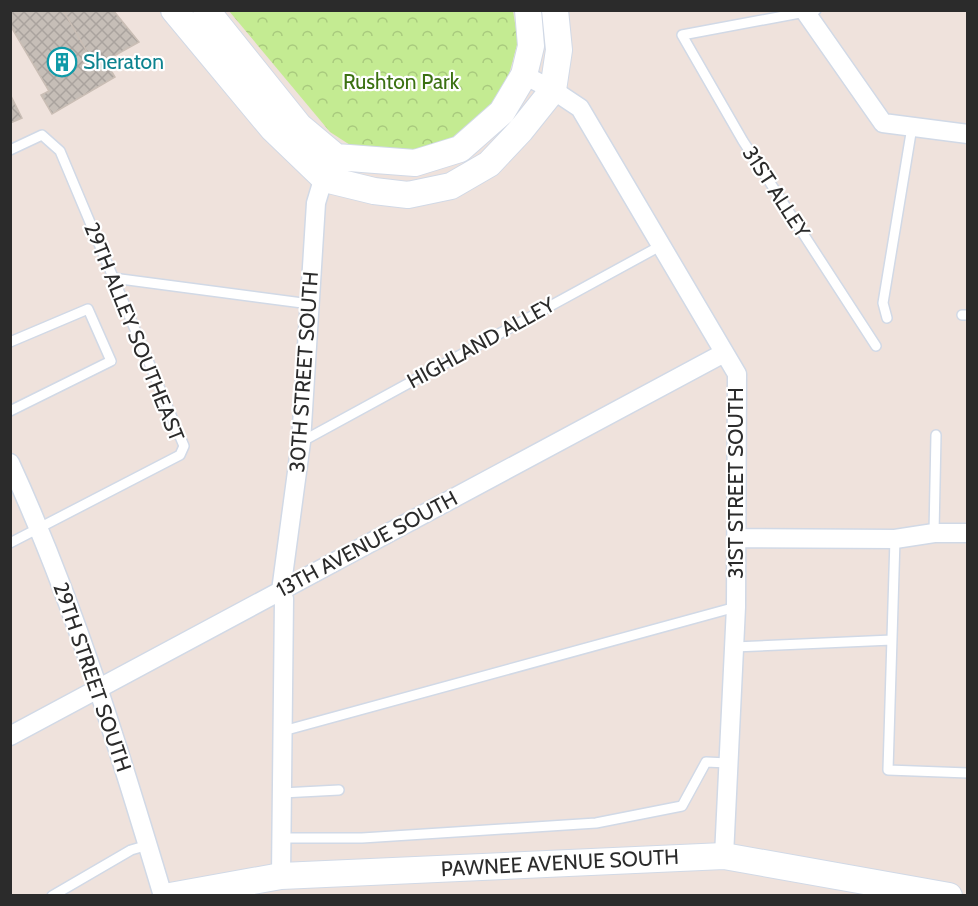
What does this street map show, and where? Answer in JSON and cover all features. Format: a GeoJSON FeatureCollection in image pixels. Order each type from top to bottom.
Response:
{"type":"FeatureCollection","features":[{"type":"Feature","properties":{"kind":"street"},"geometry":{"type":"LineString","coordinates":[[174,10],[273,129],[331,168],[374,191],[408,195],[451,186],[489,164],[521,130],[553,90],[559,50],[555,10]]}},
{"type":"Feature","properties":{"kind":"street"},"geometry":{"type":"LineString","coordinates":[[206,10],[331,168]]}},
{"type":"Feature","properties":{"kind":"street"},"geometry":{"type":"LineString","coordinates":[[331,168],[415,163],[460,149],[502,112],[524,75],[531,46],[528,10]]}},
{"type":"Feature","properties":{"kind":"street"},"geometry":{"type":"LineString","coordinates":[[808,11],[883,123],[968,134]]}},
{"type":"Feature","properties":{"kind":"street","name":"31ST STREET SOUTH"},"geometry":{"type":"LineString","coordinates":[[524,75],[553,90],[580,108],[737,374],[736,607],[724,856]]}},
{"type":"Feature","properties":{"kind":"street","name":"30TH STREET SOUTH"},"geometry":{"type":"LineString","coordinates":[[281,876],[284,599],[281,591],[301,442],[316,203],[331,168]]}},
{"type":"Feature","properties":{"kind":"street","name":"13TH AVENUE SOUTH"},"geometry":{"type":"LineString","coordinates":[[10,736],[724,353]]}},
{"type":"Feature","properties":{"kind":"street","name":"29TH STREET SOUTH"},"geometry":{"type":"LineString","coordinates":[[10,463],[39,526],[99,688],[163,896]]}},
{"type":"Feature","properties":{"kind":"street"},"geometry":{"type":"LineString","coordinates":[[736,538],[895,539],[934,533],[968,533]]}},
{"type":"Feature","properties":{"kind":"street","name":"PAWNEE AVENUE SOUTH"},"geometry":{"type":"LineString","coordinates":[[170,896],[281,876],[724,856],[950,896]]}},
{"type":"Feature","properties":{"kind":"lane","name":"31ST ALLEY"},"geometry":{"type":"LineString","coordinates":[[808,11],[682,35],[743,141],[876,346]]}},
{"type":"Feature","properties":{"kind":"lane"},"geometry":{"type":"LineString","coordinates":[[887,318],[883,303],[912,127]]}},
{"type":"Feature","properties":{"kind":"lane","name":"29TH ALLEY SOUTHEAST"},"geometry":{"type":"LineString","coordinates":[[10,150],[42,135],[60,151],[184,446],[180,455],[10,543]]}},
{"type":"Feature","properties":{"kind":"lane","name":"HIGHLAND ALLEY"},"geometry":{"type":"LineString","coordinates":[[301,442],[662,245]]}},
{"type":"Feature","properties":{"kind":"lane"},"geometry":{"type":"LineString","coordinates":[[113,278],[309,304]]}},
{"type":"Feature","properties":{"kind":"lane"},"geometry":{"type":"LineString","coordinates":[[10,342],[88,309],[111,361],[10,411]]}},
{"type":"Feature","properties":{"kind":"lane"},"geometry":{"type":"LineString","coordinates":[[934,533],[936,435]]}},
{"type":"Feature","properties":{"kind":"lane"},"geometry":{"type":"LineString","coordinates":[[895,539],[888,770],[968,772]]}},
{"type":"Feature","properties":{"kind":"lane"},"geometry":{"type":"LineString","coordinates":[[283,731],[736,607]]}},
{"type":"Feature","properties":{"kind":"lane"},"geometry":{"type":"LineString","coordinates":[[734,647],[892,640]]}},
{"type":"Feature","properties":{"kind":"lane"},"geometry":{"type":"LineString","coordinates":[[282,838],[362,838],[596,823],[682,806],[706,762],[728,763]]}},
{"type":"Feature","properties":{"kind":"lane"},"geometry":{"type":"LineString","coordinates":[[282,793],[339,790]]}},
{"type":"Feature","properties":{"kind":"lane"},"geometry":{"type":"LineString","coordinates":[[52,896],[131,850],[148,845]]}},
{"type":"Feature","properties":{"kind":"green space","name":"Rushton Park"},"geometry":{"type":"Polygon","coordinates":[[[229,11],[513,11],[518,41],[507,82],[486,117],[449,144],[412,155],[364,154],[330,132],[229,11]]]}},
{"type":"Feature","properties":{"kind":"building","name":"Sheraton"},"geometry":{"type":"Polygon","coordinates":[[[10,10],[63,10],[93,62],[103,57],[115,77],[52,114],[41,95],[49,91],[10,25],[10,10]]]}},
{"type":"Feature","properties":{"kind":"building"},"geometry":{"type":"Polygon","coordinates":[[[63,10],[113,10],[139,42],[105,61],[103,57],[93,62],[63,10]]]}},
{"type":"Feature","properties":{"kind":"building"},"geometry":{"type":"Polygon","coordinates":[[[10,94],[22,118],[10,123],[10,94]]]}},
{"type":"Feature","properties":{"kind":"place","name":"Sheraton"},"geometry":{"type":"Point","coordinates":[62,62]}}]}
